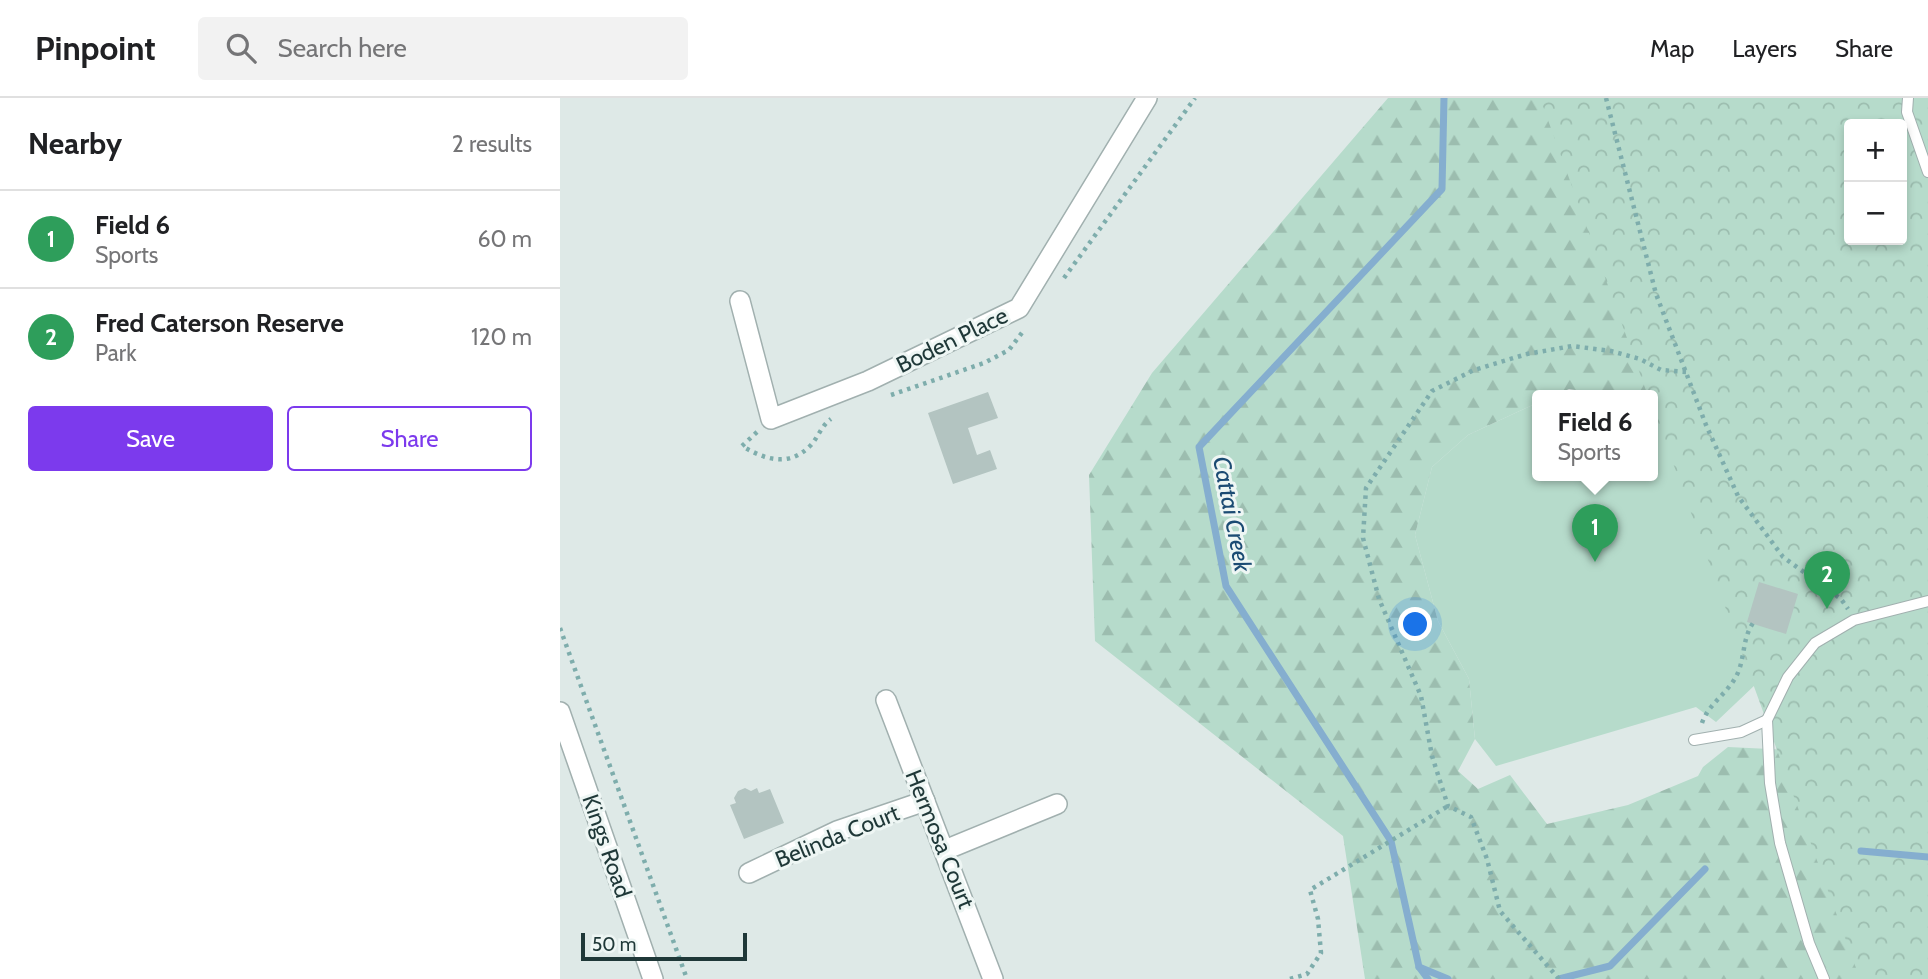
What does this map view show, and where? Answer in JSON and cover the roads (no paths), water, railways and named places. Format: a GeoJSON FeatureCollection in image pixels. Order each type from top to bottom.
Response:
{"type":"FeatureCollection","features":[{"type":"Feature","properties":{"kind":"street","name":"Boden Place"},"geometry":{"type":"LineString","coordinates":[[740,301],[771,419],[868,381],[1019,308],[1147,98]]}},
{"type":"Feature","properties":{"kind":"street","name":"Hermosa Court"},"geometry":{"type":"LineString","coordinates":[[886,700],[993,979]]}},
{"type":"Feature","properties":{"kind":"street","name":"Kings Road"},"geometry":{"type":"LineString","coordinates":[[560,712],[653,979]]}},
{"type":"Feature","properties":{"kind":"street","name":"Belinda Court"},"geometry":{"type":"LineString","coordinates":[[750,873],[837,831],[925,801]]}},
{"type":"Feature","properties":{"kind":"street"},"geometry":{"type":"LineString","coordinates":[[945,850],[1057,804]]}},
{"type":"Feature","properties":{"kind":"lane"},"geometry":{"type":"LineString","coordinates":[[1908,98],[1907,112],[1928,172]]}},
{"type":"Feature","properties":{"kind":"lane"},"geometry":{"type":"LineString","coordinates":[[1824,979],[1810,943],[1780,843],[1770,783],[1767,720],[1788,677],[1815,643],[1854,620],[1928,601]]}},
{"type":"Feature","properties":{"kind":"lane"},"geometry":{"type":"LineString","coordinates":[[1694,740],[1741,732],[1767,720]]}},
{"type":"Feature","properties":{"kind":"waterway","name":"Cattai Creek"},"geometry":{"type":"LineString","coordinates":[[1428,979],[1419,967],[1391,841],[1226,586],[1199,447],[1442,189],[1444,98]]}},
{"type":"Feature","properties":{"kind":"waterway"},"geometry":{"type":"LineString","coordinates":[[1861,851],[1928,857]]}},
{"type":"Feature","properties":{"kind":"waterway"},"geometry":{"type":"LineString","coordinates":[[1559,979],[1610,966],[1705,869]]}},
{"type":"Feature","properties":{"kind":"waterway"},"geometry":{"type":"LineString","coordinates":[[1419,967],[1448,979]]}},
{"type":"Feature","properties":{"kind":"place","name":"Field 6"},"geometry":{"type":"Point","coordinates":[1595,562]}},
{"type":"Feature","properties":{"kind":"place","name":"Fred Caterson Reserve"},"geometry":{"type":"Point","coordinates":[1827,609]}}]}
